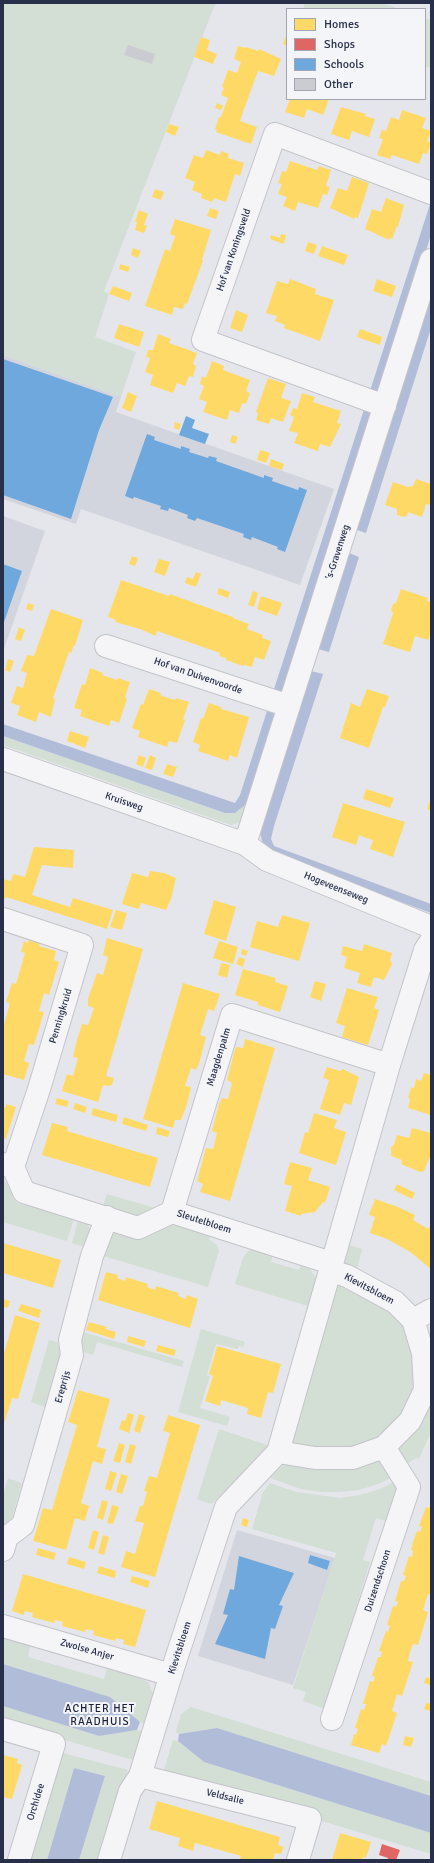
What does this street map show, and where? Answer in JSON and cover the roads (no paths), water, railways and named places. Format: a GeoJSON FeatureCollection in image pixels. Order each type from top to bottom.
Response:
{"type":"FeatureCollection","features":[{"type":"Feature","properties":{"kind":"street","name":"Hof van Koningsveld"},"geometry":{"type":"LineString","coordinates":[[376,402],[203,340],[275,134],[429,192]]}},
{"type":"Feature","properties":{"kind":"street","name":"'s-Gravenweg"},"geometry":{"type":"LineString","coordinates":[[245,844],[289,706],[376,402],[431,260]]}},
{"type":"Feature","properties":{"kind":"street","name":"Hof van Duivenvoorde"},"geometry":{"type":"LineString","coordinates":[[106,646],[289,706]]}},
{"type":"Feature","properties":{"kind":"street","name":"Kruisweg"},"geometry":{"type":"LineString","coordinates":[[3,759],[245,844]]}},
{"type":"Feature","properties":{"kind":"street","name":"Hogeveenseweg"},"geometry":{"type":"LineString","coordinates":[[245,844],[267,860],[431,927]]}},
{"type":"Feature","properties":{"kind":"street","name":"Penningkruid"},"geometry":{"type":"LineString","coordinates":[[3,919],[82,945],[39,1089],[8,1165]]}},
{"type":"Feature","properties":{"kind":"street","name":"Kievitsbloem"},"geometry":{"type":"LineString","coordinates":[[109,1860],[130,1791],[140,1776],[171,1675],[226,1508],[278,1452],[389,1065],[425,950],[431,941]]}},
{"type":"Feature","properties":{"kind":"street","name":"Maagdenpalm"},"geometry":{"type":"LineString","coordinates":[[172,1212],[232,1015],[389,1065]]}},
{"type":"Feature","properties":{"kind":"street","name":"Sleutelbloem"},"geometry":{"type":"LineString","coordinates":[[8,1165],[24,1192],[138,1228],[172,1212],[331,1267]]}},
{"type":"Feature","properties":{"kind":"street","name":"Ereprijs"},"geometry":{"type":"LineString","coordinates":[[3,1550],[7,1537],[22,1525],[72,1355],[70,1340],[92,1256],[107,1217]]}},
{"type":"Feature","properties":{"kind":"street","name":"Kievitsbloem"},"geometry":{"type":"LineString","coordinates":[[278,1452],[315,1458],[353,1458],[384,1447],[410,1421],[428,1391],[423,1353],[422,1315],[331,1267]]}},
{"type":"Feature","properties":{"kind":"street","name":"Duizendschoon"},"geometry":{"type":"LineString","coordinates":[[332,1719],[409,1487],[384,1447]]}},
{"type":"Feature","properties":{"kind":"street","name":"Zwolse Anjer"},"geometry":{"type":"LineString","coordinates":[[3,1626],[171,1675]]}},
{"type":"Feature","properties":{"kind":"street","name":"Orchidee"},"geometry":{"type":"LineString","coordinates":[[3,1729],[54,1744],[19,1860]]}},
{"type":"Feature","properties":{"kind":"street","name":"Veldsalie"},"geometry":{"type":"LineString","coordinates":[[140,1776],[310,1819],[298,1860]]}},
{"type":"Feature","properties":{"kind":"water"},"geometry":{"type":"Polygon","coordinates":[[[431,201],[431,235],[248,800],[244,806],[235,813],[225,813],[3,736],[3,724],[235,803],[240,795],[431,201]]]}},
{"type":"Feature","properties":{"kind":"water"},"geometry":{"type":"Polygon","coordinates":[[[431,296],[431,328],[366,533],[357,530],[431,296]]]}},
{"type":"Feature","properties":{"kind":"water"},"geometry":{"type":"Polygon","coordinates":[[[349,553],[359,557],[329,652],[318,649],[349,553]]]}},
{"type":"Feature","properties":{"kind":"water"},"geometry":{"type":"Polygon","coordinates":[[[311,671],[323,674],[274,826],[271,839],[274,846],[431,904],[431,913],[269,853],[263,844],[260,833],[311,671]]]}},
{"type":"Feature","properties":{"kind":"water"},"geometry":{"type":"Polygon","coordinates":[[[3,1664],[110,1697],[140,1722],[137,1730],[99,1736],[3,1706],[3,1664]]]}},
{"type":"Feature","properties":{"kind":"water"},"geometry":{"type":"Polygon","coordinates":[[[217,1728],[431,1796],[431,1833],[204,1762],[178,1741],[179,1734],[217,1728]]]}},
{"type":"Feature","properties":{"kind":"water"},"geometry":{"type":"Polygon","coordinates":[[[74,1768],[105,1776],[79,1860],[47,1860],[74,1768]]]}},
{"type":"Feature","properties":{"kind":"district","name":"ACHTER HET RAADHUIS"},"geometry":{"type":"Point","coordinates":[100,1715]}}]}
